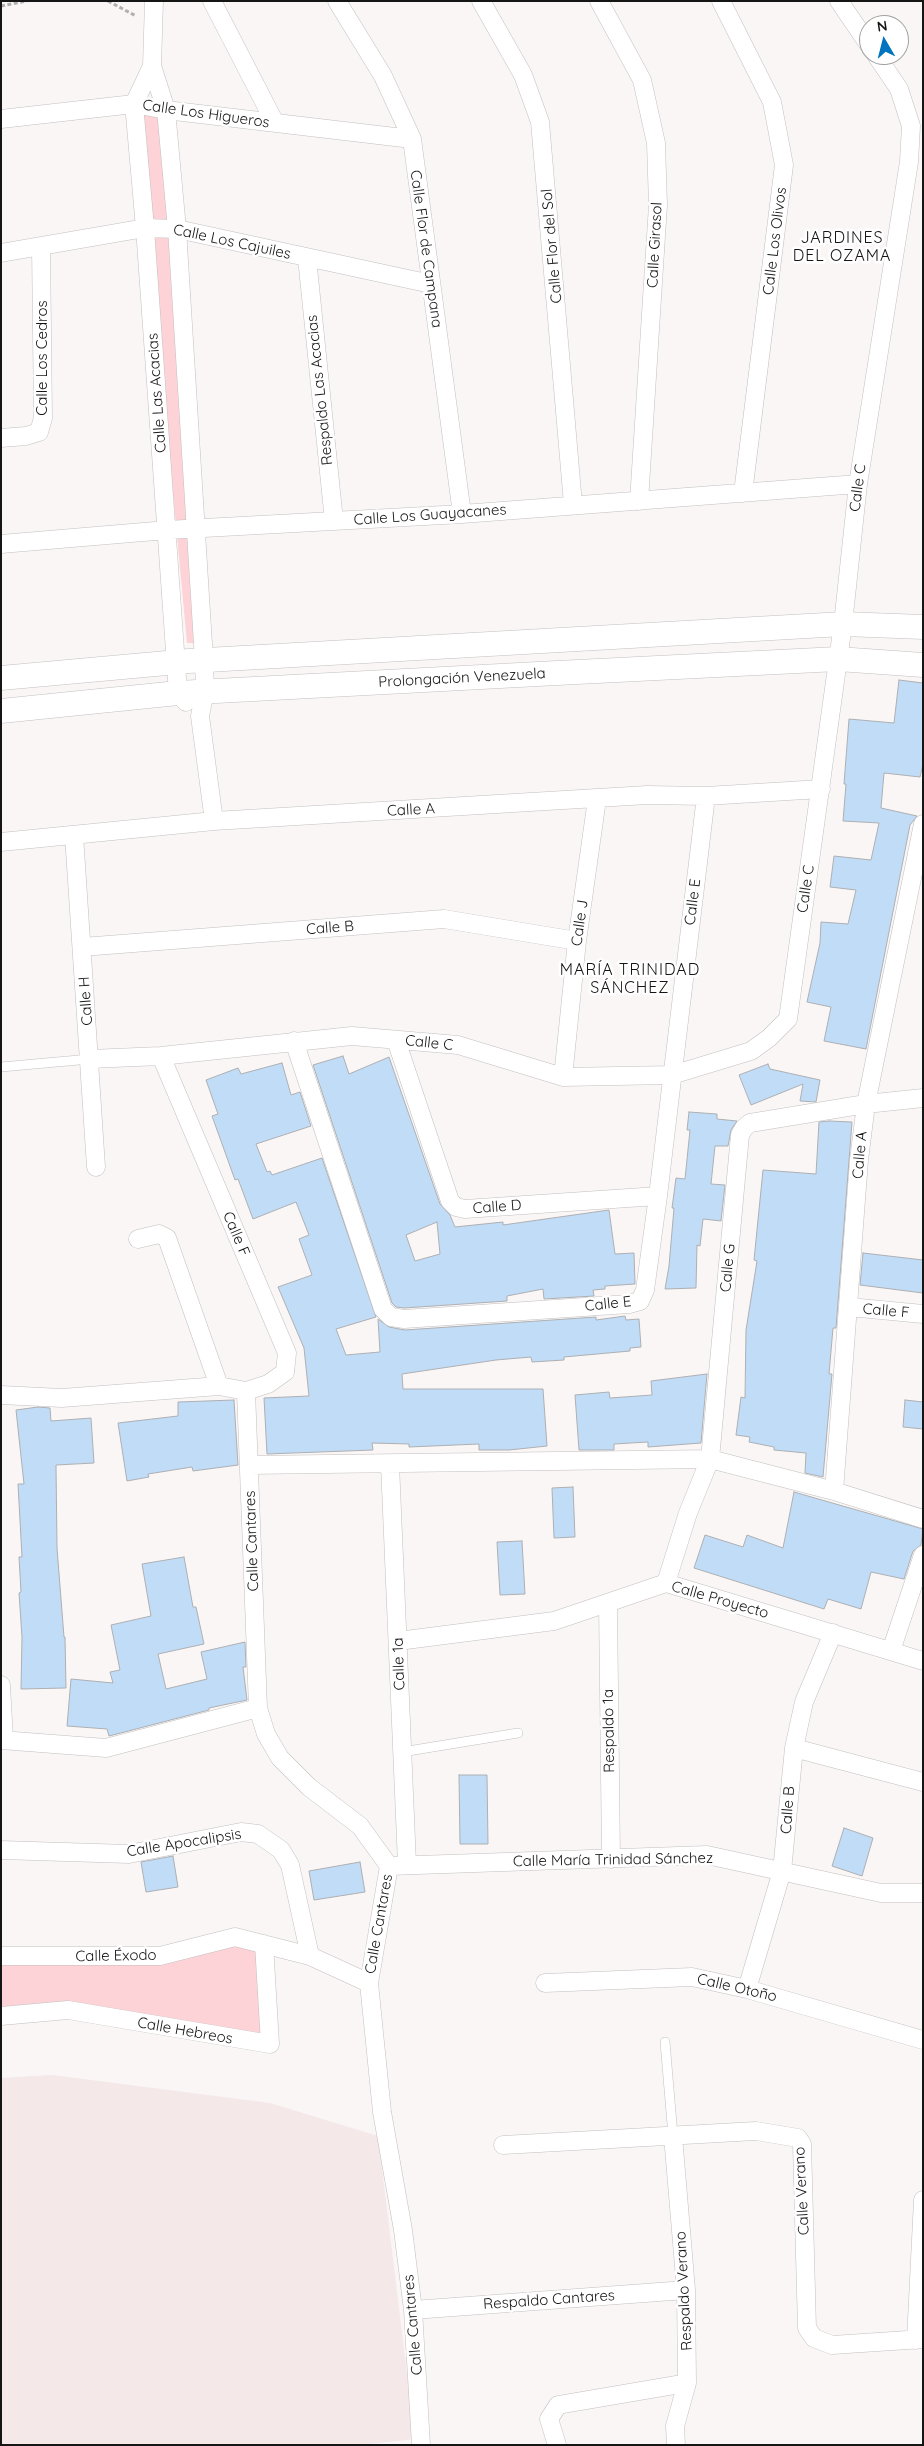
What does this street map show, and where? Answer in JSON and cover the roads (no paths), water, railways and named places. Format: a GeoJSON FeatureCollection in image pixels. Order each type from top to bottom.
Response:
{"type":"FeatureCollection","features":[{"type":"Feature","properties":{"kind":"street","name":"Calle Las Acacias"},"geometry":{"type":"LineString","coordinates":[[154,1],[152,66],[166,110],[177,229],[204,660],[205,692],[200,716],[214,821]]}},
{"type":"Feature","properties":{"kind":"street"},"geometry":{"type":"LineString","coordinates":[[212,1],[275,123]]}},
{"type":"Feature","properties":{"kind":"street","name":"Calle Flor de Campana"},"geometry":{"type":"LineString","coordinates":[[337,1],[383,76],[412,139],[462,514]]}},
{"type":"Feature","properties":{"kind":"street","name":"Calle Flor del Sol"},"geometry":{"type":"LineString","coordinates":[[481,1],[523,75],[540,122],[554,264],[573,504]]}},
{"type":"Feature","properties":{"kind":"street","name":"Calle Girasol"},"geometry":{"type":"LineString","coordinates":[[599,1],[642,80],[656,143],[658,205],[638,501]]}},
{"type":"Feature","properties":{"kind":"street","name":"Calle Los Olivos"},"geometry":{"type":"LineString","coordinates":[[721,1],[772,102],[784,165],[743,493]]}},
{"type":"Feature","properties":{"kind":"street"},"geometry":{"type":"LineString","coordinates":[[838,1],[859,31]]}},
{"type":"Feature","properties":{"kind":"street","name":"Calle C"},"geometry":{"type":"LineString","coordinates":[[90,1059],[160,1056],[352,1036],[458,1045],[563,1078],[672,1075],[751,1050],[769,1038],[788,1019],[843,624],[858,484],[909,162],[911,126],[899,89],[883,65]]}},
{"type":"Feature","properties":{"kind":"street","name":"Calle Las Acacias"},"geometry":{"type":"LineString","coordinates":[[152,66],[134,104],[145,228],[178,693]]}},
{"type":"Feature","properties":{"kind":"street","name":"Calle Los Higueros"},"geometry":{"type":"LineString","coordinates":[[1,119],[134,104],[166,110],[412,139]]}},
{"type":"Feature","properties":{"kind":"street","name":"Calle Los Cajuiles"},"geometry":{"type":"LineString","coordinates":[[1,253],[145,228],[177,229],[431,284]]}},
{"type":"Feature","properties":{"kind":"street","name":"Calle Los Cedros"},"geometry":{"type":"LineString","coordinates":[[1,438],[26,436],[39,432],[43,418],[42,246]]}},
{"type":"Feature","properties":{"kind":"street","name":"Respaldo Las Acacias"},"geometry":{"type":"LineString","coordinates":[[307,258],[334,521]]}},
{"type":"Feature","properties":{"kind":"street","name":"Calle Los Guayacanes"},"geometry":{"type":"LineString","coordinates":[[1,544],[167,530],[195,530],[462,514],[573,504],[638,501],[858,484]]}},
{"type":"Feature","properties":{"kind":"street"},"geometry":{"type":"LineString","coordinates":[[1,678],[204,660],[843,624],[923,627]]}},
{"type":"Feature","properties":{"kind":"street","name":"Prolongación Venezuela"},"geometry":{"type":"LineString","coordinates":[[1,711],[178,693],[838,659],[923,664]]}},
{"type":"Feature","properties":{"kind":"street"},"geometry":{"type":"LineString","coordinates":[[178,693],[200,716]]}},
{"type":"Feature","properties":{"kind":"street","name":"Calle A"},"geometry":{"type":"LineString","coordinates":[[1,842],[214,821],[647,795],[706,796],[821,789]]}},
{"type":"Feature","properties":{"kind":"street","name":"Calle E"},"geometry":{"type":"LineString","coordinates":[[294,1041],[383,1309],[391,1317],[404,1319],[433,1318],[629,1304],[640,1301],[645,1290],[658,1196],[706,796]]}},
{"type":"Feature","properties":{"kind":"street","name":"Calle J"},"geometry":{"type":"LineString","coordinates":[[563,1078],[577,940],[597,799]]}},
{"type":"Feature","properties":{"kind":"street","name":"Calle A"},"geometry":{"type":"LineString","coordinates":[[834,1491],[850,1307],[859,1160],[866,1104],[916,890],[923,824]]}},
{"type":"Feature","properties":{"kind":"street","name":"Calle H"},"geometry":{"type":"LineString","coordinates":[[74,835],[96,1167]]}},
{"type":"Feature","properties":{"kind":"street","name":"Calle B"},"geometry":{"type":"LineString","coordinates":[[82,947],[444,919],[577,940]]}},
{"type":"Feature","properties":{"kind":"street","name":"Calle D"},"geometry":{"type":"LineString","coordinates":[[396,1040],[450,1201],[456,1207],[465,1209],[658,1196]]}},
{"type":"Feature","properties":{"kind":"street","name":"Calle F"},"geometry":{"type":"LineString","coordinates":[[160,1056],[287,1353],[284,1372],[268,1384],[246,1391]]}},
{"type":"Feature","properties":{"kind":"street","name":"Calle G"},"geometry":{"type":"LineString","coordinates":[[666,1583],[688,1512],[710,1458],[740,1135],[750,1123],[866,1104],[923,1098]]}},
{"type":"Feature","properties":{"kind":"street"},"geometry":{"type":"LineString","coordinates":[[138,1239],[159,1234],[167,1238],[219,1386]]}},
{"type":"Feature","properties":{"kind":"street","name":"Calle F"},"geometry":{"type":"LineString","coordinates":[[850,1307],[923,1314]]}},
{"type":"Feature","properties":{"kind":"street"},"geometry":{"type":"LineString","coordinates":[[1,1395],[62,1398],[219,1386],[246,1391]]}},
{"type":"Feature","properties":{"kind":"street","name":"Calle Cantares"},"geometry":{"type":"LineString","coordinates":[[246,1391],[258,1708],[266,1734],[280,1758],[308,1787],[360,1826],[389,1866],[369,1983],[382,2112],[403,2230],[413,2310],[422,2445]]}},
{"type":"Feature","properties":{"kind":"street"},"geometry":{"type":"LineString","coordinates":[[249,1465],[710,1458],[834,1491],[923,1519]]}},
{"type":"Feature","properties":{"kind":"street","name":"Calle 1a"},"geometry":{"type":"LineString","coordinates":[[390,1464],[407,1864]]}},
{"type":"Feature","properties":{"kind":"street"},"geometry":{"type":"LineString","coordinates":[[891,1651],[923,1555]]}},
{"type":"Feature","properties":{"kind":"street","name":"Calle Proyecto"},"geometry":{"type":"LineString","coordinates":[[398,1641],[554,1621],[666,1583],[923,1661]]}},
{"type":"Feature","properties":{"kind":"street","name":"Respaldo 1a"},"geometry":{"type":"LineString","coordinates":[[608,1603],[611,1858]]}},
{"type":"Feature","properties":{"kind":"street","name":"Calle B"},"geometry":{"type":"LineString","coordinates":[[747,1989],[782,1871],[794,1748],[809,1686],[833,1633]]}},
{"type":"Feature","properties":{"kind":"street"},"geometry":{"type":"LineString","coordinates":[[1,1685],[2,1740],[106,1748],[258,1708]]}},
{"type":"Feature","properties":{"kind":"street"},"geometry":{"type":"LineString","coordinates":[[794,1748],[923,1782]]}},
{"type":"Feature","properties":{"kind":"street","name":"Calle Apocalipsis"},"geometry":{"type":"LineString","coordinates":[[1,1850],[129,1854],[241,1832],[258,1834],[281,1850],[290,1865],[310,1956]]}},
{"type":"Feature","properties":{"kind":"street","name":"Calle María Trinidad Sánchez"},"geometry":{"type":"LineString","coordinates":[[389,1866],[707,1855],[881,1893],[923,1893]]}},
{"type":"Feature","properties":{"kind":"street","name":"Calle Éxodo"},"geometry":{"type":"LineString","coordinates":[[1,1956],[160,1956],[235,1936],[310,1956],[369,1983]]}},
{"type":"Feature","properties":{"kind":"street","name":"Calle Hebreos"},"geometry":{"type":"LineString","coordinates":[[1,2016],[68,2010],[267,2045],[271,2043],[264,1944]]}},
{"type":"Feature","properties":{"kind":"street","name":"Calle Otoño"},"geometry":{"type":"LineString","coordinates":[[545,1983],[692,1977],[747,1989],[923,2040]]}},
{"type":"Feature","properties":{"kind":"street","name":"Calle Verano"},"geometry":{"type":"LineString","coordinates":[[503,2145],[756,2130],[792,2135],[798,2138],[802,2144],[807,2328],[814,2338],[832,2345],[919,2339]]}},
{"type":"Feature","properties":{"kind":"street","name":"Respaldo Verano"},"geometry":{"type":"LineString","coordinates":[[673,2136],[686,2290],[687,2383],[675,2426],[676,2445]]}},
{"type":"Feature","properties":{"kind":"street"},"geometry":{"type":"LineString","coordinates":[[919,2339],[923,2200]]}},
{"type":"Feature","properties":{"kind":"street","name":"Respaldo Cantares"},"geometry":{"type":"LineString","coordinates":[[413,2310],[686,2290]]}},
{"type":"Feature","properties":{"kind":"street"},"geometry":{"type":"LineString","coordinates":[[557,2445],[549,2419],[558,2405],[687,2383]]}},
{"type":"Feature","properties":{"kind":"lane"},"geometry":{"type":"LineString","coordinates":[[1,1067],[90,1059]]}},
{"type":"Feature","properties":{"kind":"lane"},"geometry":{"type":"LineString","coordinates":[[402,1752],[518,1733]]}},
{"type":"Feature","properties":{"kind":"lane"},"geometry":{"type":"LineString","coordinates":[[665,2042],[673,2136]]}},
{"type":"Feature","properties":{"kind":"district","name":"JARDINES DEL OZAMA"},"geometry":{"type":"Point","coordinates":[842,247]}},
{"type":"Feature","properties":{"kind":"district","name":"MARÍA TRINIDAD SÁNCHEZ"},"geometry":{"type":"Point","coordinates":[630,979]}}]}
